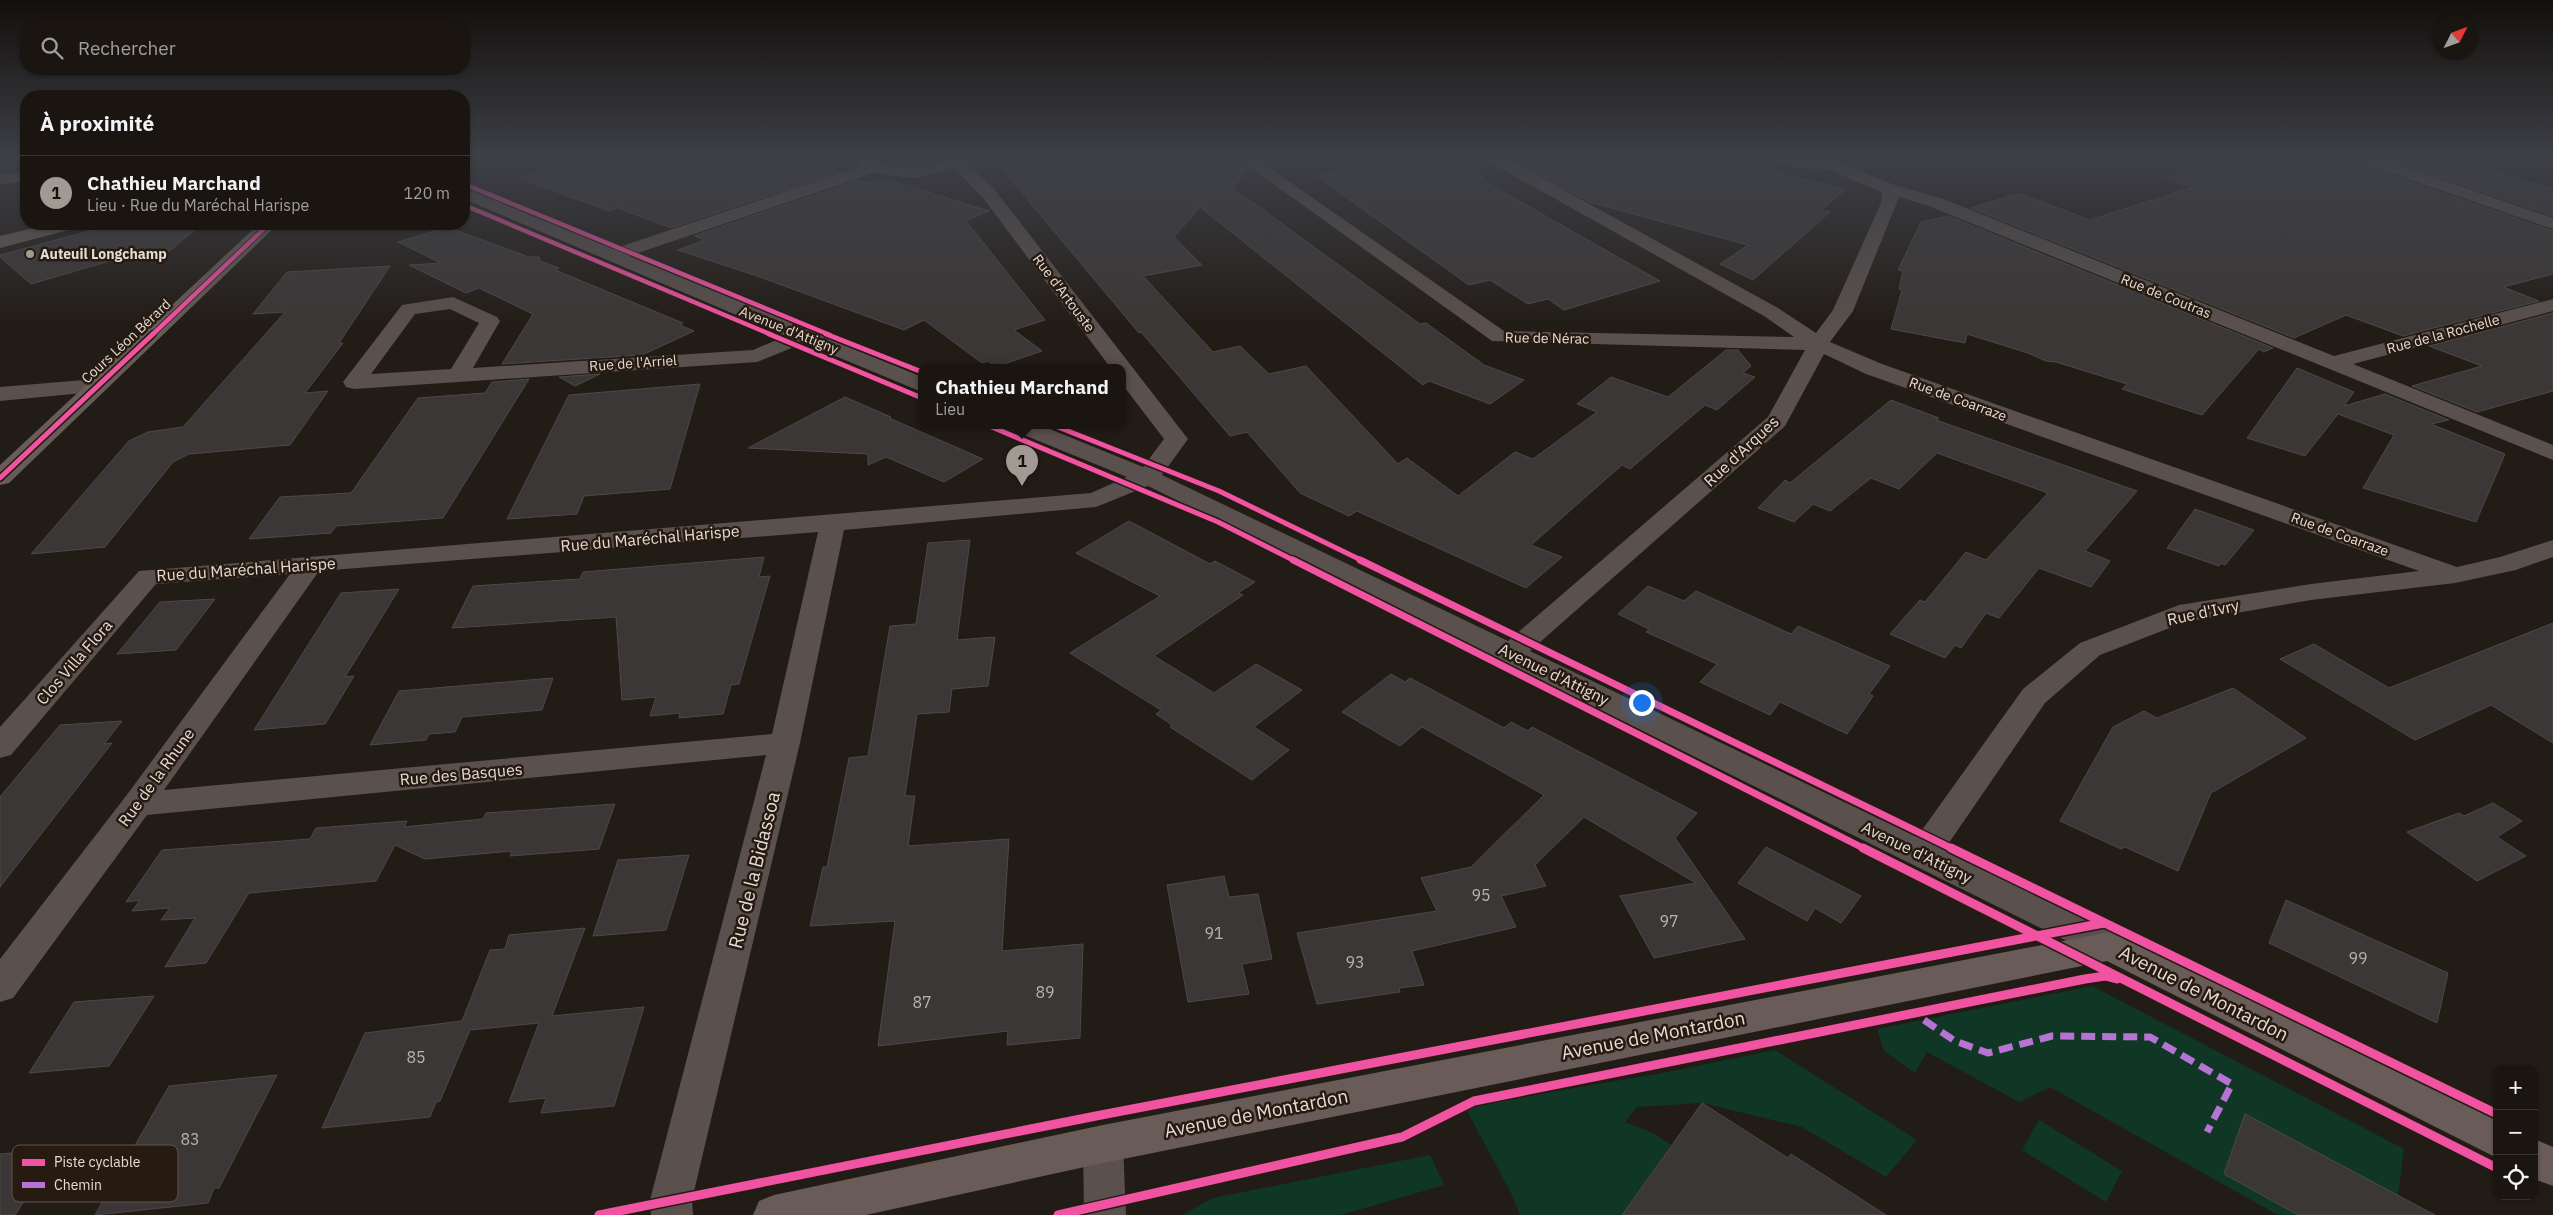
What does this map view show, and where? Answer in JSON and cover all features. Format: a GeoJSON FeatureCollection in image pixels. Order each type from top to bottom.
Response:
{"type":"FeatureCollection","features":[{"type":"Feature","properties":{"kind":"street","name":"Avenue d'Attigny"},"geometry":{"type":"LineString","coordinates":[[512,214],[918,383]]}},
{"type":"Feature","properties":{"kind":"street","name":"Rue d'Artouste"},"geometry":{"type":"LineString","coordinates":[[610,256],[726,214]]}},
{"type":"Feature","properties":{"kind":"street","name":"Rue d'Artouste"},"geometry":{"type":"LineString","coordinates":[[1004,214],[1119,364]]}},
{"type":"Feature","properties":{"kind":"street","name":"Rue de Nérac"},"geometry":{"type":"LineString","coordinates":[[1324,214],[1499,337],[1818,344]]}},
{"type":"Feature","properties":{"kind":"street","name":"Rue de Coarraze"},"geometry":{"type":"LineString","coordinates":[[1594,214],[1771,312],[1818,344],[1874,369],[2455,575]]}},
{"type":"Feature","properties":{"kind":"street","name":"Rue d'Arques"},"geometry":{"type":"LineString","coordinates":[[1511,653],[1777,421],[1804,374],[1818,344],[1843,312],[1885,214]]}},
{"type":"Feature","properties":{"kind":"street","name":"Rue de Coutras"},"geometry":{"type":"LineString","coordinates":[[1964,214],[2553,453]]}},
{"type":"Feature","properties":{"kind":"street"},"geometry":{"type":"LineString","coordinates":[[2523,214],[2553,224]]}},
{"type":"Feature","properties":{"kind":"street"},"geometry":{"type":"LineString","coordinates":[[0,242],[47,230]]}},
{"type":"Feature","properties":{"kind":"street","name":"Cours Léon Bérard"},"geometry":{"type":"LineString","coordinates":[[0,478],[263,230]]}},
{"type":"Feature","properties":{"kind":"street","name":"Rue de l'Arriel"},"geometry":{"type":"LineString","coordinates":[[459,374],[490,320],[453,303],[409,310],[354,382],[757,356],[803,336]]}},
{"type":"Feature","properties":{"kind":"street","name":"Rue de la Rochelle"},"geometry":{"type":"LineString","coordinates":[[2334,363],[2553,305]]}},
{"type":"Feature","properties":{"kind":"street","name":"Rue d'Artouste"},"geometry":{"type":"LineString","coordinates":[[1126,373],[1176,439],[1148,477]]}},
{"type":"Feature","properties":{"kind":"street"},"geometry":{"type":"LineString","coordinates":[[0,394],[96,386]]}},
{"type":"Feature","properties":{"kind":"street","name":"Avenue d'Attigny"},"geometry":{"type":"LineString","coordinates":[[1030,429],[1148,477],[2110,946]]}},
{"type":"Feature","properties":{"kind":"street","name":"Rue du Maréchal Harispe"},"geometry":{"type":"LineString","coordinates":[[148,577],[833,523],[1096,500],[1148,477]]}},
{"type":"Feature","properties":{"kind":"street","name":"Rue de la Bidassoa"},"geometry":{"type":"LineString","coordinates":[[672,1215],[671,1200],[785,743],[833,523]]}},
{"type":"Feature","properties":{"kind":"street","name":"Rue d'Ivry"},"geometry":{"type":"LineString","coordinates":[[1923,855],[2034,696],[2090,649],[2179,614],[2311,592],[2455,575],[2507,564],[2553,548]]}},
{"type":"Feature","properties":{"kind":"street","name":"Rue de la Rhune"},"geometry":{"type":"LineString","coordinates":[[0,988],[137,804],[310,565]]}},
{"type":"Feature","properties":{"kind":"street","name":"Clos Villa Flora"},"geometry":{"type":"LineString","coordinates":[[0,747],[148,577]]}},
{"type":"Feature","properties":{"kind":"street","name":"Rue des Basques"},"geometry":{"type":"LineString","coordinates":[[137,804],[785,743]]}},
{"type":"Feature","properties":{"kind":"street","name":"Avenue de Montardon"},"geometry":{"type":"LineString","coordinates":[[774,1215],[1103,1144],[2110,946],[2493,1137]]}},
{"type":"Feature","properties":{"kind":"street"},"geometry":{"type":"LineString","coordinates":[[1103,1144],[1105,1215]]}},
{"type":"Feature","properties":{"kind":"street"},"geometry":{"type":"LineString","coordinates":[[2538,1160],[2553,1167]]}},
{"type":"Feature","properties":{"kind":"green space"},"geometry":{"type":"Polygon","coordinates":[[[2092,986],[2404,1149],[2398,1196],[2245,1115],[2224,1174],[2298,1215],[2278,1215],[2050,1087],[2019,1102],[1927,1052],[1915,1073],[1884,1051],[1877,1029],[2092,986]]]}},
{"type":"Feature","properties":{"kind":"green space"},"geometry":{"type":"Polygon","coordinates":[[[1775,1050],[1917,1140],[1886,1177],[1802,1127],[1702,1103],[1637,1107],[1625,1122],[1653,1133],[1671,1145],[1622,1215],[1520,1215],[1511,1193],[1465,1107],[1668,1072],[1775,1050]]]}},
{"type":"Feature","properties":{"kind":"green space"},"geometry":{"type":"Polygon","coordinates":[[[2039,1120],[2122,1171],[2106,1202],[2022,1150],[2039,1120]]]}},
{"type":"Feature","properties":{"kind":"green space"},"geometry":{"type":"Polygon","coordinates":[[[1430,1155],[1444,1185],[1341,1215],[1183,1215],[1213,1198],[1430,1155]]]}},
{"type":"Feature","properties":{"kind":"building"},"geometry":{"type":"Polygon","coordinates":[[[633,214],[714,214],[671,228],[633,214]]]}},
{"type":"Feature","properties":{"kind":"building"},"geometry":{"type":"Polygon","coordinates":[[[760,214],[983,214],[966,221],[1045,320],[1014,330],[1042,351],[1004,364],[992,364],[988,361],[982,363],[924,320],[904,330],[760,277],[678,250],[705,240],[694,236],[760,214]]]}},
{"type":"Feature","properties":{"kind":"building"},"geometry":{"type":"Polygon","coordinates":[[[1039,214],[1194,214],[1174,237],[1202,265],[1143,276],[1213,352],[1240,346],[1269,374],[1306,366],[1398,464],[1407,458],[1458,496],[1515,452],[1533,459],[1597,412],[1577,404],[1611,377],[1668,397],[1726,350],[1738,350],[1751,366],[1743,373],[1755,377],[1717,410],[1705,405],[1630,469],[1622,465],[1531,545],[1562,557],[1526,588],[1357,511],[1349,516],[1300,493],[1247,432],[1230,436],[1141,332],[1139,333],[1039,214]]]}},
{"type":"Feature","properties":{"kind":"building"},"geometry":{"type":"Polygon","coordinates":[[[1208,214],[1268,214],[1420,324],[1426,323],[1484,365],[1524,380],[1490,404],[1429,381],[1423,385],[1208,214]]]}},
{"type":"Feature","properties":{"kind":"building"},"geometry":{"type":"Polygon","coordinates":[[[1369,214],[1541,214],[1660,281],[1564,310],[1548,299],[1528,304],[1490,280],[1469,285],[1369,214]]]}},
{"type":"Feature","properties":{"kind":"building"},"geometry":{"type":"Polygon","coordinates":[[[1632,214],[1828,214],[1753,280],[1720,264],[1748,245],[1632,214]]]}},
{"type":"Feature","properties":{"kind":"building"},"geometry":{"type":"Polygon","coordinates":[[[1985,214],[2073,214],[2090,220],[2110,214],[2503,214],[2553,231],[2553,274],[2503,287],[2539,301],[2403,336],[2346,315],[2294,338],[1985,214]]]}},
{"type":"Feature","properties":{"kind":"building"},"geometry":{"type":"Polygon","coordinates":[[[1948,216],[2273,348],[2264,352],[2259,349],[2202,415],[2122,389],[2127,384],[2056,362],[2046,361],[2028,353],[1967,334],[1965,343],[1891,329],[1902,290],[1899,289],[1903,271],[1898,270],[1921,222],[1948,216]]]}},
{"type":"Feature","properties":{"kind":"building"},"geometry":{"type":"Polygon","coordinates":[[[94,230],[195,230],[162,257],[136,261],[120,258],[31,284],[0,255],[94,230]]]}},
{"type":"Feature","properties":{"kind":"building"},"geometry":{"type":"Polygon","coordinates":[[[437,230],[455,230],[529,257],[539,257],[540,261],[559,268],[555,270],[683,323],[680,325],[694,331],[642,355],[502,364],[533,314],[479,288],[466,293],[409,265],[441,263],[398,242],[437,230]]]}},
{"type":"Feature","properties":{"kind":"building"},"geometry":{"type":"Polygon","coordinates":[[[390,266],[339,343],[343,343],[305,393],[328,391],[290,445],[189,454],[173,462],[105,547],[31,554],[129,441],[148,432],[183,427],[285,312],[253,314],[287,272],[390,266]]]}},
{"type":"Feature","properties":{"kind":"building"},"geometry":{"type":"Polygon","coordinates":[[[2553,313],[2553,391],[2477,412],[2412,386],[2482,366],[2429,346],[2553,313]]]}},
{"type":"Feature","properties":{"kind":"building"},"geometry":{"type":"Polygon","coordinates":[[[2297,368],[2354,392],[2344,406],[2385,394],[2449,420],[2431,424],[2505,454],[2476,522],[2363,488],[2394,435],[2338,414],[2305,456],[2247,438],[2297,368]]]}},
{"type":"Feature","properties":{"kind":"building"},"geometry":{"type":"Polygon","coordinates":[[[600,374],[575,386],[559,377],[600,374]]]}},
{"type":"Feature","properties":{"kind":"building"},"geometry":{"type":"Polygon","coordinates":[[[529,379],[443,518],[336,526],[331,533],[249,539],[280,497],[351,493],[418,398],[485,393],[492,382],[529,379]]]}},
{"type":"Feature","properties":{"kind":"building"},"geometry":{"type":"Polygon","coordinates":[[[700,384],[670,489],[584,496],[577,514],[507,519],[569,395],[700,384]]]}},
{"type":"Feature","properties":{"kind":"building"},"geometry":{"type":"Polygon","coordinates":[[[845,397],[983,459],[944,482],[886,457],[868,465],[868,454],[748,448],[845,397]]]}},
{"type":"Feature","properties":{"kind":"building"},"geometry":{"type":"Polygon","coordinates":[[[1891,400],[1939,418],[1936,420],[2137,491],[2085,551],[2110,561],[2091,587],[2039,568],[1999,618],[1986,613],[1961,648],[1955,645],[1945,658],[1890,634],[1920,600],[1925,602],[1966,552],[1986,560],[2048,493],[1937,453],[1899,489],[1871,478],[1830,511],[1813,504],[1794,522],[1758,508],[1785,480],[1790,483],[1891,400]]]}},
{"type":"Feature","properties":{"kind":"building"},"geometry":{"type":"Polygon","coordinates":[[[2195,509],[2254,530],[2225,565],[2221,563],[2219,566],[2167,548],[2195,509]]]}},
{"type":"Feature","properties":{"kind":"building"},"geometry":{"type":"Polygon","coordinates":[[[1129,521],[1210,564],[1215,561],[1255,582],[1238,593],[1243,595],[1154,656],[1214,693],[1256,664],[1302,690],[1254,727],[1289,750],[1252,780],[1170,727],[1172,725],[1156,714],[1161,710],[1070,653],[1160,596],[1076,553],[1129,521]]]}},
{"type":"Feature","properties":{"kind":"building"},"geometry":{"type":"Polygon","coordinates":[[[970,540],[957,640],[995,637],[988,686],[952,689],[949,712],[917,714],[905,796],[915,796],[908,846],[1009,839],[1002,951],[1083,944],[1080,1038],[1007,1045],[1008,1031],[878,1046],[895,921],[810,926],[823,867],[827,867],[849,758],[868,756],[890,626],[916,624],[928,543],[970,540]]]}},
{"type":"Feature","properties":{"kind":"building"},"geometry":{"type":"Polygon","coordinates":[[[764,557],[759,577],[770,576],[739,684],[731,685],[723,714],[679,718],[680,713],[650,716],[656,697],[622,700],[616,617],[452,628],[473,586],[580,579],[583,572],[764,557]]]}},
{"type":"Feature","properties":{"kind":"building"},"geometry":{"type":"Polygon","coordinates":[[[1648,586],[1684,601],[1696,591],[1791,634],[1798,626],[1890,666],[1869,694],[1873,696],[1847,734],[1780,702],[1770,715],[1700,682],[1717,664],[1646,632],[1649,629],[1618,614],[1648,586]]]}},
{"type":"Feature","properties":{"kind":"building"},"geometry":{"type":"Polygon","coordinates":[[[399,589],[345,677],[354,676],[325,724],[254,730],[341,593],[399,589]]]}},
{"type":"Feature","properties":{"kind":"building"},"geometry":{"type":"Polygon","coordinates":[[[215,599],[176,650],[117,654],[160,602],[215,599]]]}},
{"type":"Feature","properties":{"kind":"building"},"geometry":{"type":"Polygon","coordinates":[[[2553,623],[2553,743],[2491,705],[2415,740],[2280,659],[2314,644],[2389,688],[2553,623]]]}},
{"type":"Feature","properties":{"kind":"building"},"geometry":{"type":"Polygon","coordinates":[[[1391,674],[1405,682],[1410,678],[1504,728],[1511,722],[1528,731],[1532,727],[1697,813],[1675,838],[1745,939],[1654,958],[1620,896],[1696,883],[1584,817],[1535,865],[1546,886],[1501,896],[1516,927],[1412,951],[1424,985],[1399,988],[1400,992],[1317,1004],[1297,933],[1437,911],[1421,878],[1471,867],[1544,795],[1422,727],[1400,746],[1342,712],[1391,674]]]}},
{"type":"Feature","properties":{"kind":"building"},"geometry":{"type":"Polygon","coordinates":[[[553,678],[542,710],[462,717],[455,732],[429,734],[426,740],[370,745],[399,691],[553,678]]]}},
{"type":"Feature","properties":{"kind":"building"},"geometry":{"type":"Polygon","coordinates":[[[2233,688],[2306,738],[2211,793],[2178,871],[2125,847],[2121,849],[2060,821],[2113,727],[2144,711],[2157,718],[2233,688]]]}},
{"type":"Feature","properties":{"kind":"building"},"geometry":{"type":"Polygon","coordinates":[[[122,721],[104,744],[112,743],[0,887],[0,797],[60,725],[122,721]]]}},
{"type":"Feature","properties":{"kind":"building"},"geometry":{"type":"Polygon","coordinates":[[[2493,803],[2522,821],[2497,837],[2526,856],[2477,881],[2407,832],[2459,813],[2464,816],[2493,803]]]}},
{"type":"Feature","properties":{"kind":"building"},"geometry":{"type":"Polygon","coordinates":[[[615,804],[599,849],[510,856],[512,851],[425,859],[395,845],[376,881],[249,893],[206,963],[165,967],[195,918],[161,920],[170,908],[132,911],[140,900],[126,902],[162,850],[310,839],[316,828],[407,821],[404,827],[483,819],[486,813],[615,804]]]}},
{"type":"Feature","properties":{"kind":"building"},"geometry":{"type":"Polygon","coordinates":[[[1766,847],[1861,896],[1841,923],[1815,908],[1807,921],[1738,883],[1766,847]]]}},
{"type":"Feature","properties":{"kind":"building"},"geometry":{"type":"Polygon","coordinates":[[[689,855],[666,930],[593,936],[618,860],[689,855]]]}},
{"type":"Feature","properties":{"kind":"building"},"geometry":{"type":"Polygon","coordinates":[[[1224,876],[1229,897],[1258,894],[1272,959],[1242,964],[1249,994],[1188,1002],[1167,885],[1224,876]]]}},
{"type":"Feature","properties":{"kind":"building"},"geometry":{"type":"Polygon","coordinates":[[[2286,900],[2448,973],[2437,1023],[2269,943],[2286,900]]]}},
{"type":"Feature","properties":{"kind":"building"},"geometry":{"type":"Polygon","coordinates":[[[585,928],[552,1016],[644,1007],[614,1106],[541,1113],[546,1098],[509,1102],[539,1023],[470,1030],[440,1101],[436,1102],[430,1117],[322,1128],[365,1033],[462,1021],[490,950],[505,949],[509,935],[585,928]]]}},
{"type":"Feature","properties":{"kind":"building"},"geometry":{"type":"Polygon","coordinates":[[[154,996],[109,1066],[29,1073],[74,1002],[154,996]]]}},
{"type":"Feature","properties":{"kind":"building"},"geometry":{"type":"Polygon","coordinates":[[[277,1075],[219,1188],[214,1188],[208,1203],[95,1215],[102,1202],[178,1202],[178,1145],[135,1145],[169,1086],[277,1075]]]}},
{"type":"Feature","properties":{"kind":"building"},"geometry":{"type":"Polygon","coordinates":[[[1702,1103],[1788,1158],[1791,1154],[1886,1215],[1622,1215],[1702,1103]]]}},
{"type":"Feature","properties":{"kind":"building"},"geometry":{"type":"Polygon","coordinates":[[[2245,1114],[2435,1215],[2298,1215],[2224,1174],[2245,1114]]]}},
{"type":"Feature","properties":{"kind":"building"},"geometry":{"type":"Polygon","coordinates":[[[12,1153],[12,1202],[23,1202],[15,1215],[0,1215],[0,1154],[12,1153]]]}},
{"type":"Feature","properties":{"kind":"marked path"},"geometry":{"type":"LineString","coordinates":[[1924,1020],[1955,1041],[1988,1053],[2031,1040],[2052,1036],[2150,1037],[2232,1084],[2207,1132]]}},
{"type":"Feature","properties":{"kind":"cycle path"},"geometry":{"type":"LineString","coordinates":[[485,214],[918,396]]}},
{"type":"Feature","properties":{"kind":"cycle path"},"geometry":{"type":"LineString","coordinates":[[534,214],[668,270],[918,370]]}},
{"type":"Feature","properties":{"kind":"cycle path"},"geometry":{"type":"LineString","coordinates":[[0,478],[263,230]]}},
{"type":"Feature","properties":{"kind":"cycle path"},"geometry":{"type":"LineString","coordinates":[[997,429],[1218,522],[2493,1166]]}},
{"type":"Feature","properties":{"kind":"cycle path"},"geometry":{"type":"LineString","coordinates":[[1063,429],[1219,491],[2493,1112]]}},
{"type":"Feature","properties":{"kind":"cycle path"},"geometry":{"type":"LineString","coordinates":[[599,1215],[753,1186],[1101,1115],[2104,923]]}},
{"type":"Feature","properties":{"kind":"cycle path"},"geometry":{"type":"LineString","coordinates":[[1058,1215],[1402,1137],[1474,1101],[2085,979],[2105,976],[2117,979]]}},
{"type":"Feature","properties":{"kind":"place","name":"Auteuil Longchamp"},"geometry":{"type":"Point","coordinates":[30,254]}},
{"type":"Feature","properties":{"kind":"place","name":"Chathieu Marchand"},"geometry":{"type":"Point","coordinates":[1022,486]}}]}
